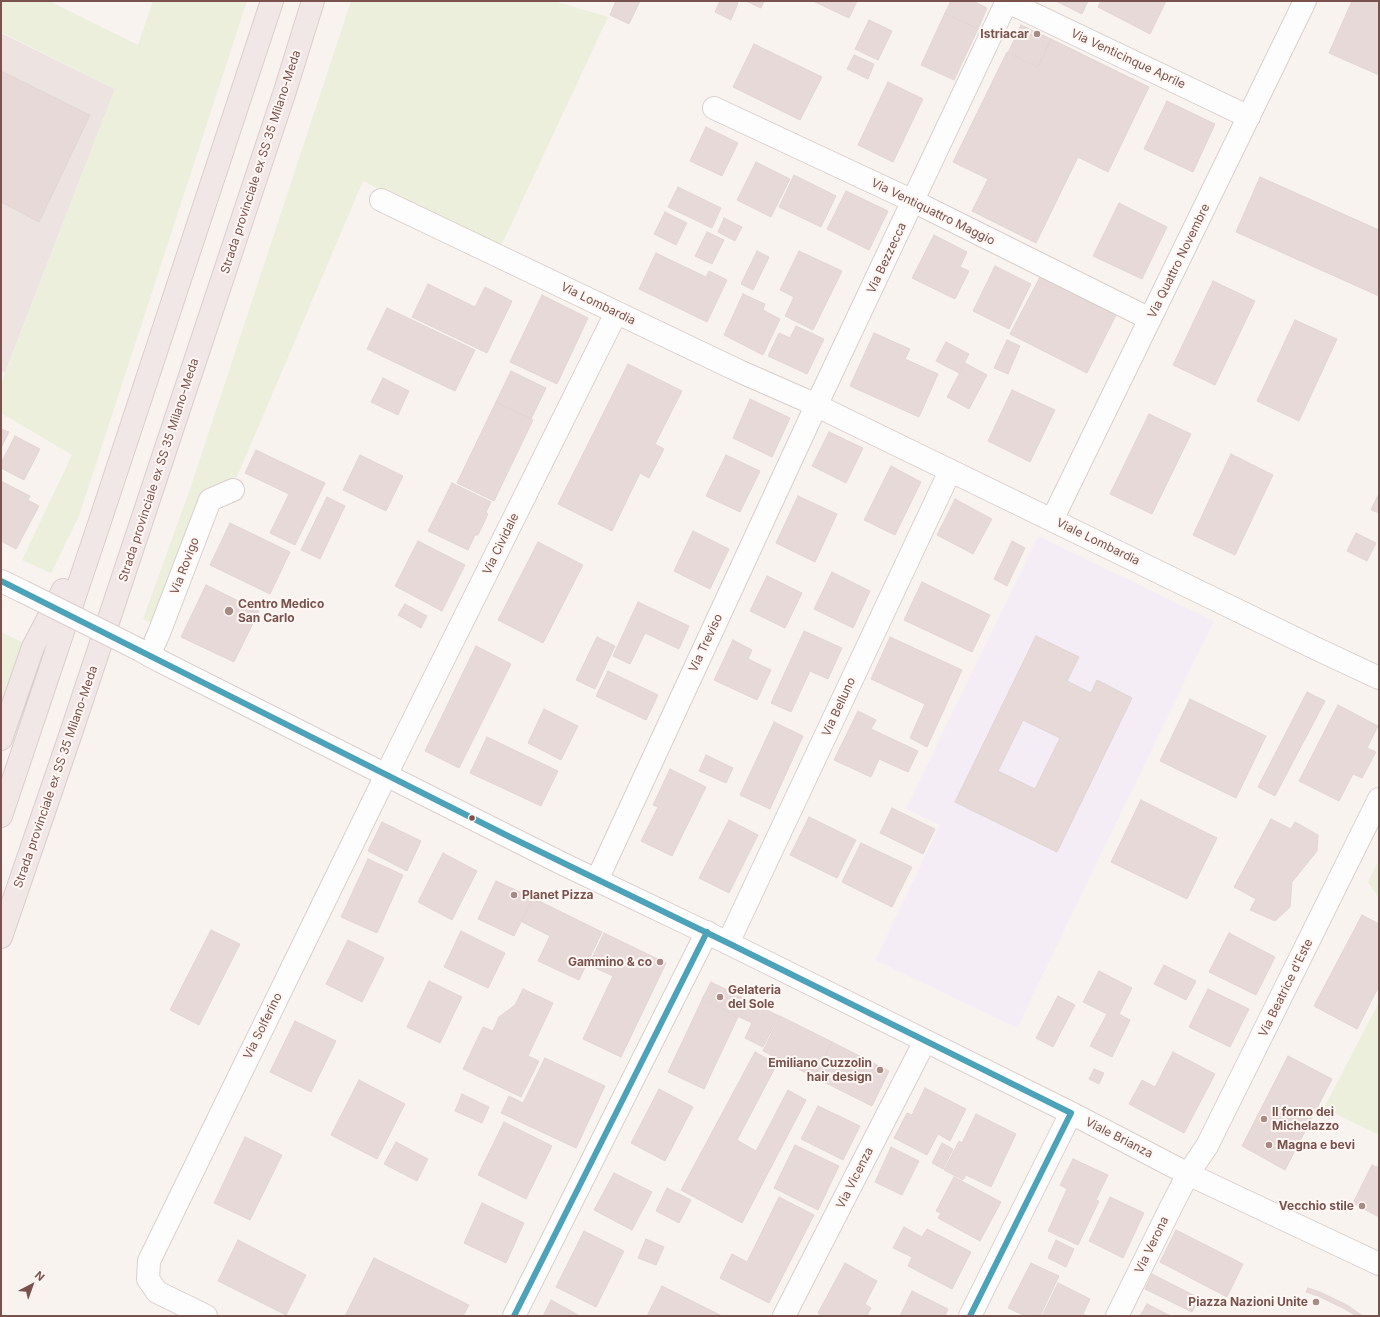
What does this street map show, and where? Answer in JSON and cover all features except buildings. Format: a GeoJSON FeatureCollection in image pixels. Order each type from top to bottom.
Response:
{"type":"FeatureCollection","features":[{"type":"Feature","properties":{"kind":"highway"},"geometry":{"type":"LineString","coordinates":[[1,816],[272,1]]}},
{"type":"Feature","properties":{"kind":"highway","name":"Strada provinciale ex SS 35 Milano-Meda"},"geometry":{"type":"LineString","coordinates":[[1,937],[71,733],[285,91],[313,1]]}},
{"type":"Feature","properties":{"kind":"highway"},"geometry":{"type":"LineString","coordinates":[[1,739],[33,647],[99,524]]}},
{"type":"Feature","properties":{"kind":"street","name":"Via Venticinque Aprile"},"geometry":{"type":"LineString","coordinates":[[1007,1],[1249,116]]}},
{"type":"Feature","properties":{"kind":"street","name":"Via Bezzecca"},"geometry":{"type":"LineString","coordinates":[[816,406],[914,202],[1007,1]]}},
{"type":"Feature","properties":{"kind":"street","name":"Via Quattro Novembre"},"geometry":{"type":"LineString","coordinates":[[1052,520],[1305,1]]}},
{"type":"Feature","properties":{"kind":"street","name":"Via Ventiquattro Maggio"},"geometry":{"type":"LineString","coordinates":[[714,108],[914,202],[1150,319]]}},
{"type":"Feature","properties":{"kind":"street","name":"Via Lombardia"},"geometry":{"type":"LineString","coordinates":[[382,200],[739,372],[816,406]]}},
{"type":"Feature","properties":{"kind":"street","name":"Via Cividale"},"geometry":{"type":"LineString","coordinates":[[386,775],[616,313]]}},
{"type":"Feature","properties":{"kind":"street","name":"Viale Lombardia"},"geometry":{"type":"LineString","coordinates":[[816,406],[1379,678]]}},
{"type":"Feature","properties":{"kind":"street","name":"Via Treviso"},"geometry":{"type":"LineString","coordinates":[[597,880],[816,406]]}},
{"type":"Feature","properties":{"kind":"street","name":"Via Belluno"},"geometry":{"type":"LineString","coordinates":[[728,943],[950,471]]}},
{"type":"Feature","properties":{"kind":"street","name":"Via Rovigo"},"geometry":{"type":"LineString","coordinates":[[144,652],[159,633],[210,500],[232,490]]}},
{"type":"Feature","properties":{"kind":"street","name":"Viale Brianza"},"geometry":{"type":"LineString","coordinates":[[1,581],[597,880],[707,932],[1071,1113],[1188,1174],[1379,1264]]}},
{"type":"Feature","properties":{"kind":"street","name":"Via Solferino"},"geometry":{"type":"LineString","coordinates":[[206,1316],[157,1292],[148,1279],[148,1261],[386,775]]}},
{"type":"Feature","properties":{"kind":"street","name":"Via Beatrice d'Este"},"geometry":{"type":"LineString","coordinates":[[1188,1174],[1207,1146],[1379,799]]}},
{"type":"Feature","properties":{"kind":"street"},"geometry":{"type":"LineString","coordinates":[[514,1316],[707,932]]}},
{"type":"Feature","properties":{"kind":"street","name":"Via Vicenza"},"geometry":{"type":"LineString","coordinates":[[784,1316],[925,1041]]}},
{"type":"Feature","properties":{"kind":"street"},"geometry":{"type":"LineString","coordinates":[[970,1316],[1071,1113]]}},
{"type":"Feature","properties":{"kind":"street","name":"Via Verona"},"geometry":{"type":"LineString","coordinates":[[1117,1316],[1188,1174]]}},
{"type":"Feature","properties":{"kind":"shaded area"},"geometry":{"type":"Polygon","coordinates":[[[1,33],[115,89],[5,373],[1,371],[1,33]]]}},
{"type":"Feature","properties":{"kind":"shaded area"},"geometry":{"type":"Polygon","coordinates":[[[1038,536],[1214,621],[1017,1028],[875,960],[940,825],[906,809],[1038,536]]]}},
{"type":"Feature","properties":{"kind":"green space"},"geometry":{"type":"Polygon","coordinates":[[[1,1],[49,1],[138,45],[153,1],[247,1],[79,516],[51,573],[22,560],[72,455],[1,413],[1,384],[115,89],[1,32],[1,1]]]}},
{"type":"Feature","properties":{"kind":"green space"},"geometry":{"type":"Polygon","coordinates":[[[351,1],[554,1],[608,17],[501,246],[363,181],[237,477],[201,492],[153,624],[143,619],[190,489],[351,1]]]}},
{"type":"Feature","properties":{"kind":"green space"},"geometry":{"type":"Polygon","coordinates":[[[1,632],[24,643],[1,706],[1,632]]]}},
{"type":"Feature","properties":{"kind":"green space"},"geometry":{"type":"Polygon","coordinates":[[[1379,860],[1379,898],[1368,882],[1379,860]]]}},
{"type":"Feature","properties":{"kind":"green space"},"geometry":{"type":"Polygon","coordinates":[[[1379,1002],[1379,1135],[1324,1108],[1379,1002]]]}},
{"type":"Feature","properties":{"kind":"transit line"},"geometry":{"type":"LineString","coordinates":[[1,581],[510,837],[1071,1113],[970,1316]]}},
{"type":"Feature","properties":{"kind":"transit line"},"geometry":{"type":"LineString","coordinates":[[514,1316],[707,932]]}},
{"type":"Feature","properties":{"kind":"place","name":"Istriacar"},"geometry":{"type":"Point","coordinates":[1037,34]}},
{"type":"Feature","properties":{"kind":"place","name":"Centro Medico San Carlo"},"geometry":{"type":"Point","coordinates":[229,611]}},
{"type":"Feature","properties":{"kind":"place","name":"Planet Pizza"},"geometry":{"type":"Point","coordinates":[514,895]}},
{"type":"Feature","properties":{"kind":"place","name":"Gammino & co"},"geometry":{"type":"Point","coordinates":[660,962]}},
{"type":"Feature","properties":{"kind":"place","name":"Gelateria del Sole"},"geometry":{"type":"Point","coordinates":[720,997]}},
{"type":"Feature","properties":{"kind":"place","name":"Emiliano Cuzzolin hair design"},"geometry":{"type":"Point","coordinates":[880,1070]}},
{"type":"Feature","properties":{"kind":"place","name":"Il forno dei Michelazzo"},"geometry":{"type":"Point","coordinates":[1264,1119]}},
{"type":"Feature","properties":{"kind":"place","name":"Magna e bevi"},"geometry":{"type":"Point","coordinates":[1269,1145]}},
{"type":"Feature","properties":{"kind":"place","name":"Vecchio stile"},"geometry":{"type":"Point","coordinates":[1362,1206]}},
{"type":"Feature","properties":{"kind":"place","name":"Piazza Nazioni Unite"},"geometry":{"type":"Point","coordinates":[1316,1302]}}]}
